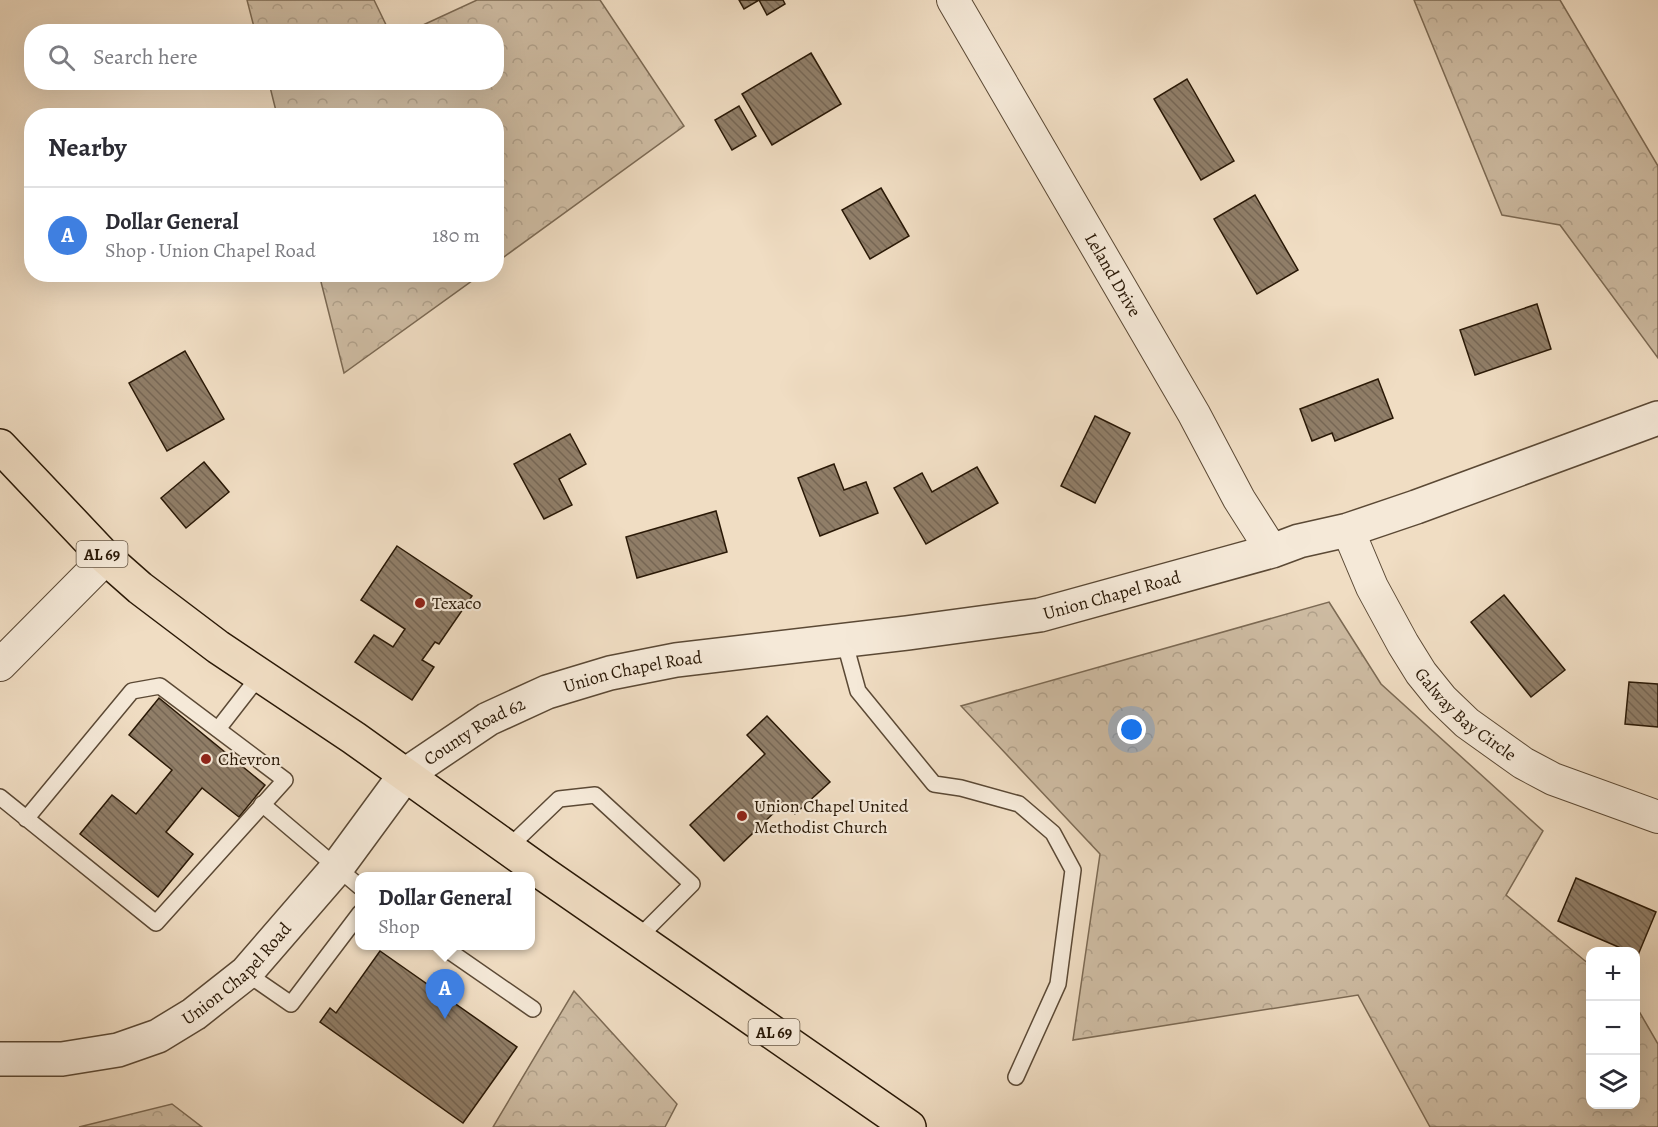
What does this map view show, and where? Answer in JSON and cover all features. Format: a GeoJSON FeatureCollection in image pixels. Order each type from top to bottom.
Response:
{"type":"FeatureCollection","features":[{"type":"Feature","properties":{"kind":"main road","name":"AL 69"},"geometry":{"type":"LineString","coordinates":[[0,446],[106,558],[140,588],[219,647],[354,738],[637,939],[909,1127]]}},
{"type":"Feature","properties":{"kind":"street","name":"Leland Drive"},"geometry":{"type":"LineString","coordinates":[[953,0],[1194,414],[1239,499],[1272,551]]}},
{"type":"Feature","properties":{"kind":"street","name":"Union Chapel Road"},"geometry":{"type":"LineString","coordinates":[[547,692],[610,673],[676,660],[1040,615],[1272,551],[1299,541],[1348,530],[1658,418]]}},
{"type":"Feature","properties":{"kind":"street","name":"Galway Bay Circle"},"geometry":{"type":"LineString","coordinates":[[1348,530],[1372,587],[1402,644],[1442,699],[1467,723],[1523,763],[1553,779],[1658,817]]}},
{"type":"Feature","properties":{"kind":"street"},"geometry":{"type":"LineString","coordinates":[[0,665],[106,558]]}},
{"type":"Feature","properties":{"kind":"street","name":"County Road 62"},"geometry":{"type":"LineString","coordinates":[[405,775],[488,719],[547,692]]}},
{"type":"Feature","properties":{"kind":"street","name":"Union Chapel Road"},"geometry":{"type":"LineString","coordinates":[[0,1059],[62,1059],[118,1050],[158,1035],[194,1014],[246,973],[348,878],[405,775]]}},
{"type":"Feature","properties":{"kind":"lane"},"geometry":{"type":"LineString","coordinates":[[844,640],[858,691],[934,784],[961,788],[1019,804],[1053,833],[1073,870],[1058,984],[1016,1077]]}},
{"type":"Feature","properties":{"kind":"lane"},"geometry":{"type":"LineString","coordinates":[[218,729],[260,675]]}},
{"type":"Feature","properties":{"kind":"lane"},"geometry":{"type":"LineString","coordinates":[[0,797],[26,819],[156,923],[285,780],[160,686],[132,691],[26,819]]}},
{"type":"Feature","properties":{"kind":"lane"},"geometry":{"type":"LineString","coordinates":[[508,848],[559,800],[596,795],[692,884],[637,939]]}},
{"type":"Feature","properties":{"kind":"lane"},"geometry":{"type":"LineString","coordinates":[[262,804],[348,878]]}},
{"type":"Feature","properties":{"kind":"lane"},"geometry":{"type":"LineString","coordinates":[[246,973],[291,1004],[355,920]]}},
{"type":"Feature","properties":{"kind":"lane"},"geometry":{"type":"LineString","coordinates":[[449,950],[533,1009]]}},
{"type":"Feature","properties":{"kind":"green space"},"geometry":{"type":"Polygon","coordinates":[[[247,0],[374,0],[386,24],[253,24],[247,0]]]}},
{"type":"Feature","properties":{"kind":"green space"},"geometry":{"type":"Polygon","coordinates":[[[477,0],[600,0],[684,126],[504,257],[504,108],[275,108],[271,90],[504,90],[504,24],[425,24],[477,0]]]}},
{"type":"Feature","properties":{"kind":"green space"},"geometry":{"type":"Polygon","coordinates":[[[1414,0],[1560,0],[1658,166],[1658,358],[1560,225],[1502,215],[1414,0]]]}},
{"type":"Feature","properties":{"kind":"green space"},"geometry":{"type":"Polygon","coordinates":[[[321,282],[470,282],[344,373],[321,282]]]}},
{"type":"Feature","properties":{"kind":"green space"},"geometry":{"type":"Polygon","coordinates":[[[1329,602],[1381,684],[1543,831],[1506,895],[1586,962],[1586,1109],[1640,1109],[1640,1013],[1658,1044],[1658,1127],[1430,1127],[1358,995],[1073,1040],[1100,854],[961,706],[1329,602]]]}},
{"type":"Feature","properties":{"kind":"green space"},"geometry":{"type":"Polygon","coordinates":[[[574,991],[677,1104],[665,1127],[493,1127],[574,991]]]}},
{"type":"Feature","properties":{"kind":"green space"},"geometry":{"type":"Polygon","coordinates":[[[172,1104],[202,1127],[79,1127],[172,1104]]]}},
{"type":"Feature","properties":{"kind":"building"},"geometry":{"type":"Polygon","coordinates":[[[739,0],[759,0],[744,9],[739,0]]]}},
{"type":"Feature","properties":{"kind":"building"},"geometry":{"type":"Polygon","coordinates":[[[759,0],[783,0],[785,4],[767,15],[759,0]]]}},
{"type":"Feature","properties":{"kind":"building"},"geometry":{"type":"Polygon","coordinates":[[[811,53],[841,104],[772,145],[742,94],[811,53]]]}},
{"type":"Feature","properties":{"kind":"building"},"geometry":{"type":"Polygon","coordinates":[[[1187,79],[1234,161],[1201,180],[1154,99],[1187,79]]]}},
{"type":"Feature","properties":{"kind":"building"},"geometry":{"type":"Polygon","coordinates":[[[739,106],[756,136],[732,150],[715,120],[739,106]]]}},
{"type":"Feature","properties":{"kind":"building"},"geometry":{"type":"Polygon","coordinates":[[[881,188],[909,236],[870,259],[842,210],[881,188]]]}},
{"type":"Feature","properties":{"kind":"building"},"geometry":{"type":"Polygon","coordinates":[[[1255,195],[1298,270],[1257,294],[1214,219],[1255,195]]]}},
{"type":"Feature","properties":{"kind":"building"},"geometry":{"type":"Polygon","coordinates":[[[1537,304],[1551,349],[1475,375],[1460,330],[1537,304]]]}},
{"type":"Feature","properties":{"kind":"building"},"geometry":{"type":"Polygon","coordinates":[[[185,351],[224,419],[167,451],[129,383],[185,351]]]}},
{"type":"Feature","properties":{"kind":"building"},"geometry":{"type":"Polygon","coordinates":[[[1378,379],[1393,418],[1335,441],[1332,433],[1312,441],[1300,409],[1378,379]]]}},
{"type":"Feature","properties":{"kind":"building"},"geometry":{"type":"Polygon","coordinates":[[[1095,416],[1130,433],[1095,503],[1061,486],[1095,416]]]}},
{"type":"Feature","properties":{"kind":"building"},"geometry":{"type":"Polygon","coordinates":[[[570,434],[586,464],[559,479],[572,505],[544,519],[514,464],[570,434]]]}},
{"type":"Feature","properties":{"kind":"building"},"geometry":{"type":"Polygon","coordinates":[[[204,462],[229,492],[186,528],[161,498],[204,462]]]}},
{"type":"Feature","properties":{"kind":"building"},"geometry":{"type":"Polygon","coordinates":[[[834,464],[844,490],[866,482],[878,513],[820,536],[798,478],[834,464]]]}},
{"type":"Feature","properties":{"kind":"building"},"geometry":{"type":"Polygon","coordinates":[[[977,467],[998,503],[926,544],[894,488],[922,473],[932,492],[977,467]]]}},
{"type":"Feature","properties":{"kind":"building"},"geometry":{"type":"Polygon","coordinates":[[[716,511],[727,552],[637,578],[626,537],[716,511]]]}},
{"type":"Feature","properties":{"kind":"building"},"geometry":{"type":"Polygon","coordinates":[[[397,546],[472,596],[439,644],[435,642],[422,660],[434,667],[412,700],[355,662],[374,635],[393,647],[405,629],[361,600],[397,546]]]}},
{"type":"Feature","properties":{"kind":"building"},"geometry":{"type":"Polygon","coordinates":[[[1504,595],[1565,670],[1531,697],[1471,622],[1504,595]]]}},
{"type":"Feature","properties":{"kind":"building"},"geometry":{"type":"Polygon","coordinates":[[[1629,682],[1658,684],[1658,727],[1625,724],[1629,682]]]}},
{"type":"Feature","properties":{"kind":"building"},"geometry":{"type":"Polygon","coordinates":[[[159,698],[265,785],[239,817],[202,788],[166,832],[193,854],[158,897],[80,834],[112,795],[136,814],[172,770],[129,735],[159,698]]]}},
{"type":"Feature","properties":{"kind":"building"},"geometry":{"type":"Polygon","coordinates":[[[767,716],[830,782],[795,814],[784,803],[724,861],[690,825],[765,754],[747,735],[767,716]]]}},
{"type":"Feature","properties":{"kind":"building"},"geometry":{"type":"Polygon","coordinates":[[[1576,878],[1656,912],[1640,950],[1640,947],[1618,947],[1558,921],[1576,878]]]}},
{"type":"Feature","properties":{"kind":"building"},"geometry":{"type":"Polygon","coordinates":[[[380,951],[517,1047],[463,1123],[320,1022],[330,1008],[336,1013],[380,951]]]}},
{"type":"Feature","properties":{"kind":"place","name":"Texaco"},"geometry":{"type":"Point","coordinates":[420,603]}},
{"type":"Feature","properties":{"kind":"place","name":"Chevron"},"geometry":{"type":"Point","coordinates":[206,759]}},
{"type":"Feature","properties":{"kind":"place","name":"Union Chapel United Methodist Church"},"geometry":{"type":"Point","coordinates":[742,816]}},
{"type":"Feature","properties":{"kind":"place","name":"Dollar General"},"geometry":{"type":"Point","coordinates":[445,1019]}}]}
